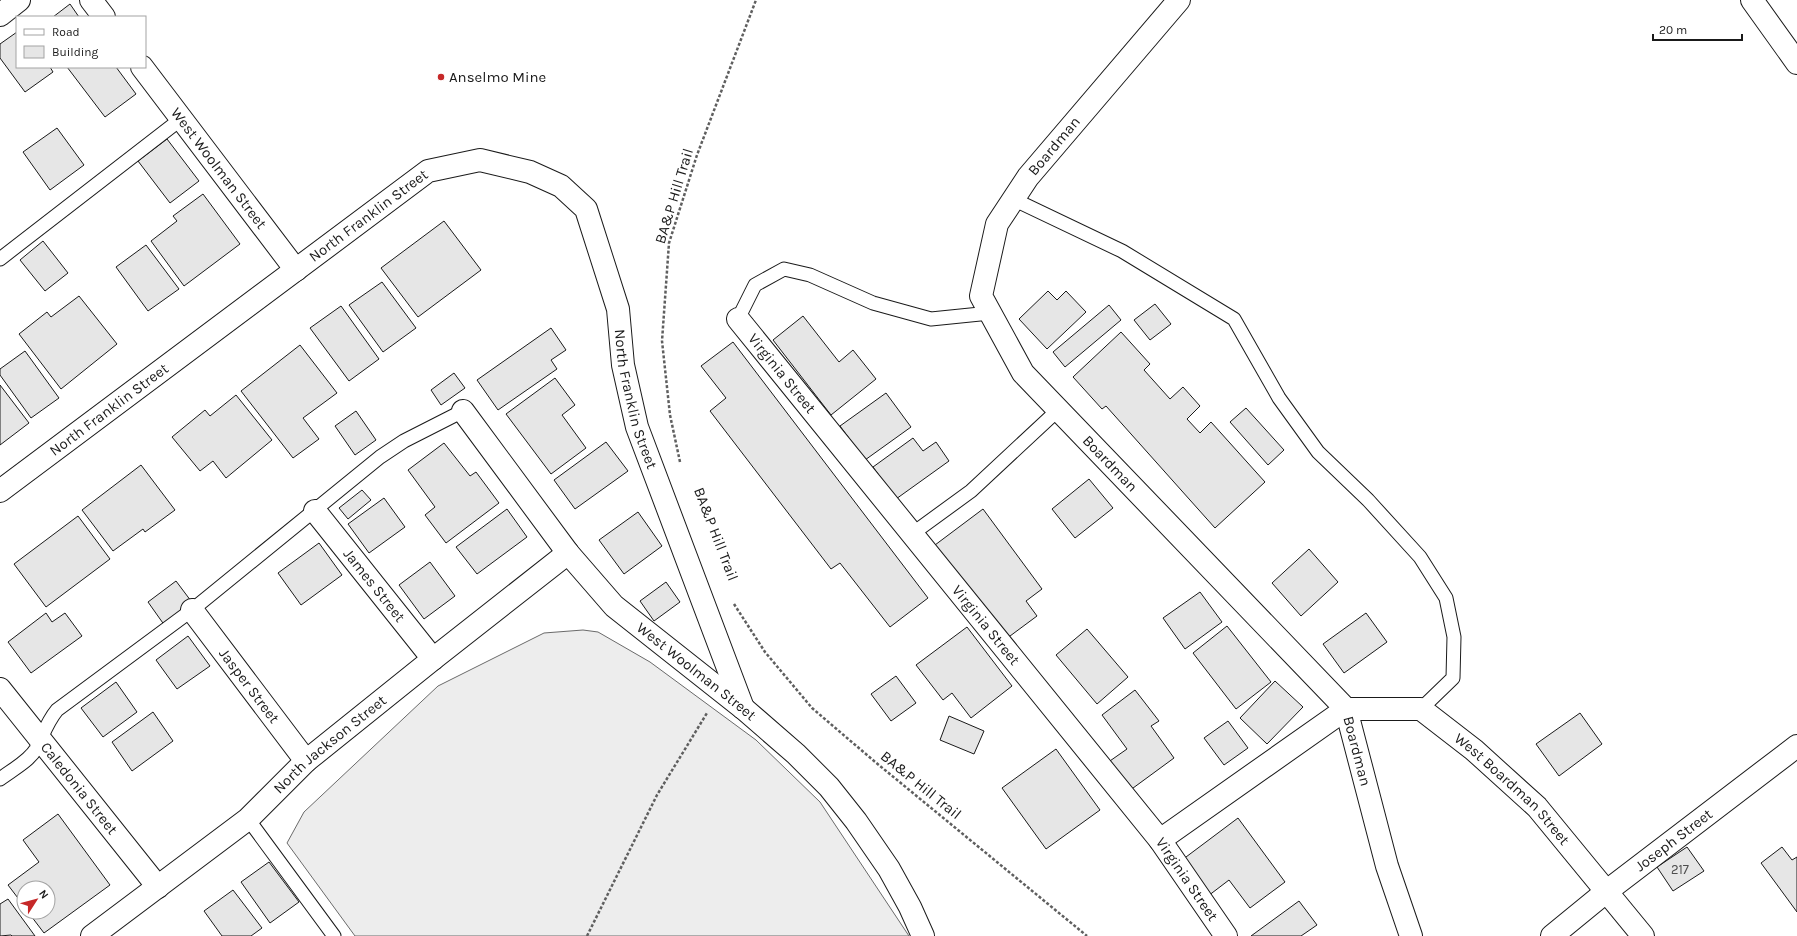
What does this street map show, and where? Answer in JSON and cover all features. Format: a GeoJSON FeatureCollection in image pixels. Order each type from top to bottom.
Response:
{"type":"FeatureCollection","features":[{"type":"Feature","properties":{"kind":"street"},"geometry":{"type":"LineString","coordinates":[[0,15],[19,0]]}},
{"type":"Feature","properties":{"kind":"street"},"geometry":{"type":"LineString","coordinates":[[91,0],[103,16]]}},
{"type":"Feature","properties":{"kind":"street","name":"Boardman"},"geometry":{"type":"LineString","coordinates":[[1179,0],[1028,177],[1013,199],[997,224],[981,296],[1023,373],[1346,709],[1387,866],[1411,936]]}},
{"type":"Feature","properties":{"kind":"street"},"geometry":{"type":"LineString","coordinates":[[1752,0],[1797,63]]}},
{"type":"Feature","properties":{"kind":"street","name":"West Woolman Street"},"geometry":{"type":"LineString","coordinates":[[143,68],[296,270]]}},
{"type":"Feature","properties":{"kind":"street","name":"North Franklin Street"},"geometry":{"type":"LineString","coordinates":[[0,491],[428,171],[480,160],[536,175],[561,186],[586,209],[618,309],[623,365],[637,428],[743,708]]}},
{"type":"Feature","properties":{"kind":"street","name":"Virginia Street"},"geometry":{"type":"LineString","coordinates":[[738,319],[1160,840],[1226,936]]}},
{"type":"Feature","properties":{"kind":"street","name":"West Woolman Street"},"geometry":{"type":"LineString","coordinates":[[463,411],[568,553],[614,606],[743,708],[796,754],[834,792],[889,869],[910,907],[923,936]]}},
{"type":"Feature","properties":{"kind":"street","name":"James Street"},"geometry":{"type":"LineString","coordinates":[[315,511],[433,659]]}},
{"type":"Feature","properties":{"kind":"street","name":"North Jackson Street"},"geometry":{"type":"LineString","coordinates":[[92,936],[248,819],[306,761],[568,553]]}},
{"type":"Feature","properties":{"kind":"street","name":"Jasper Street"},"geometry":{"type":"LineString","coordinates":[[192,610],[306,761]]}},
{"type":"Feature","properties":{"kind":"street","name":"Caledonia Street"},"geometry":{"type":"LineString","coordinates":[[0,689],[158,887]]}},
{"type":"Feature","properties":{"kind":"street"},"geometry":{"type":"LineString","coordinates":[[1160,840],[1346,709],[1421,709]]}},
{"type":"Feature","properties":{"kind":"street","name":"West Boardman Street"},"geometry":{"type":"LineString","coordinates":[[1421,709],[1474,750],[1537,807],[1607,890],[1643,936]]}},
{"type":"Feature","properties":{"kind":"street","name":"Joseph Street"},"geometry":{"type":"LineString","coordinates":[[1552,936],[1607,890],[1797,746]]}},
{"type":"Feature","properties":{"kind":"lane"},"geometry":{"type":"LineString","coordinates":[[0,259],[181,119]]}},
{"type":"Feature","properties":{"kind":"lane"},"geometry":{"type":"LineString","coordinates":[[1013,199],[1122,251],[1234,319],[1278,398],[1318,452],[1368,500],[1420,557],[1446,598],[1454,637],[1453,678],[1421,709]]}},
{"type":"Feature","properties":{"kind":"lane"},"geometry":{"type":"LineString","coordinates":[[738,319],[755,284],[784,269],[810,275],[873,303],[931,319],[990,313]]}},
{"type":"Feature","properties":{"kind":"lane"},"geometry":{"type":"LineString","coordinates":[[912,534],[971,491],[1058,410]]}},
{"type":"Feature","properties":{"kind":"lane"},"geometry":{"type":"LineString","coordinates":[[0,779],[30,756],[36,749],[49,719],[57,710],[192,610],[380,457],[404,441],[463,411]]}},
{"type":"Feature","properties":{"kind":"lane"},"geometry":{"type":"LineString","coordinates":[[248,819],[334,936]]}},
{"type":"Feature","properties":{"kind":"path","name":"BA&P Hill Trail"},"geometry":{"type":"LineString","coordinates":[[682,468],[670,415],[662,341],[669,243],[697,155],[756,0]]}},
{"type":"Feature","properties":{"kind":"path","name":"BA&P Hill Trail"},"geometry":{"type":"LineString","coordinates":[[732,601],[764,652],[812,708],[874,761],[1087,936]]}},
{"type":"Feature","properties":{"kind":"path"},"geometry":{"type":"LineString","coordinates":[[587,936],[657,795],[720,690]]}},
{"type":"Feature","properties":{"kind":"shaded area"},"geometry":{"type":"Polygon","coordinates":[[[583,630],[598,632],[650,662],[756,740],[820,802],[909,936],[355,936],[287,843],[304,812],[438,686],[544,633],[583,630]]]}},
{"type":"Feature","properties":{"kind":"building"},"geometry":{"type":"Polygon","coordinates":[[[70,4],[78,16],[54,16],[70,4]]]}},
{"type":"Feature","properties":{"kind":"building"},"geometry":{"type":"Polygon","coordinates":[[[16,33],[16,68],[51,68],[53,72],[25,92],[0,58],[0,44],[16,33]]]}},
{"type":"Feature","properties":{"kind":"building"},"geometry":{"type":"Polygon","coordinates":[[[68,68],[117,68],[136,94],[105,117],[68,68]]]}},
{"type":"Feature","properties":{"kind":"building"},"geometry":{"type":"Polygon","coordinates":[[[57,128],[84,165],[50,190],[23,152],[57,128]]]}},
{"type":"Feature","properties":{"kind":"building"},"geometry":{"type":"Polygon","coordinates":[[[167,139],[199,181],[170,203],[138,161],[167,139]]]}},
{"type":"Feature","properties":{"kind":"building"},"geometry":{"type":"Polygon","coordinates":[[[203,194],[240,244],[184,286],[151,241],[177,221],[173,216],[203,194]]]}},
{"type":"Feature","properties":{"kind":"building"},"geometry":{"type":"Polygon","coordinates":[[[444,221],[481,270],[418,317],[381,268],[444,221]]]}},
{"type":"Feature","properties":{"kind":"building"},"geometry":{"type":"Polygon","coordinates":[[[43,241],[68,273],[45,291],[20,260],[43,241]]]}},
{"type":"Feature","properties":{"kind":"building"},"geometry":{"type":"Polygon","coordinates":[[[146,245],[179,289],[148,311],[116,267],[146,245]]]}},
{"type":"Feature","properties":{"kind":"building"},"geometry":{"type":"Polygon","coordinates":[[[382,282],[416,328],[383,352],[349,305],[382,282]]]}},
{"type":"Feature","properties":{"kind":"building"},"geometry":{"type":"Polygon","coordinates":[[[1048,291],[1057,300],[1066,291],[1086,312],[1047,349],[1019,319],[1048,291]]]}},
{"type":"Feature","properties":{"kind":"building"},"geometry":{"type":"Polygon","coordinates":[[[79,296],[117,344],[61,389],[19,334],[47,312],[51,317],[79,296]]]}},
{"type":"Feature","properties":{"kind":"building"},"geometry":{"type":"Polygon","coordinates":[[[1155,304],[1171,324],[1150,340],[1134,320],[1155,304]]]}},
{"type":"Feature","properties":{"kind":"building"},"geometry":{"type":"Polygon","coordinates":[[[1109,305],[1121,320],[1065,367],[1053,352],[1109,305]]]}},
{"type":"Feature","properties":{"kind":"building"},"geometry":{"type":"Polygon","coordinates":[[[341,306],[379,359],[349,381],[310,328],[341,306]]]}},
{"type":"Feature","properties":{"kind":"building"},"geometry":{"type":"Polygon","coordinates":[[[803,316],[839,362],[853,350],[876,379],[831,415],[773,340],[803,316]]]}},
{"type":"Feature","properties":{"kind":"building"},"geometry":{"type":"Polygon","coordinates":[[[551,328],[566,350],[551,360],[557,369],[498,410],[477,380],[551,328]]]}},
{"type":"Feature","properties":{"kind":"building"},"geometry":{"type":"Polygon","coordinates":[[[1121,332],[1150,364],[1144,370],[1170,399],[1183,387],[1200,406],[1187,419],[1200,433],[1211,422],[1265,482],[1215,528],[1106,406],[1102,409],[1073,377],[1121,332]]]}},
{"type":"Feature","properties":{"kind":"building"},"geometry":{"type":"Polygon","coordinates":[[[733,342],[928,598],[890,627],[840,563],[831,569],[710,411],[726,398],[701,366],[733,342]]]}},
{"type":"Feature","properties":{"kind":"building"},"geometry":{"type":"Polygon","coordinates":[[[300,345],[337,393],[303,418],[319,439],[293,458],[241,391],[300,345]]]}},
{"type":"Feature","properties":{"kind":"building"},"geometry":{"type":"Polygon","coordinates":[[[25,351],[59,398],[31,418],[0,375],[0,369],[25,351]]]}},
{"type":"Feature","properties":{"kind":"building"},"geometry":{"type":"Polygon","coordinates":[[[454,373],[465,388],[441,405],[431,390],[454,373]]]}},
{"type":"Feature","properties":{"kind":"building"},"geometry":{"type":"Polygon","coordinates":[[[555,378],[575,405],[562,415],[586,448],[551,474],[506,414],[555,378]]]}},
{"type":"Feature","properties":{"kind":"building"},"geometry":{"type":"Polygon","coordinates":[[[0,385],[29,423],[0,445],[0,385]]]}},
{"type":"Feature","properties":{"kind":"building"},"geometry":{"type":"Polygon","coordinates":[[[886,393],[911,427],[865,460],[840,426],[886,393]]]}},
{"type":"Feature","properties":{"kind":"building"},"geometry":{"type":"Polygon","coordinates":[[[236,395],[272,440],[226,478],[213,461],[200,471],[172,437],[205,410],[210,416],[236,395]]]}},
{"type":"Feature","properties":{"kind":"building"},"geometry":{"type":"Polygon","coordinates":[[[1246,408],[1284,450],[1268,465],[1230,422],[1246,408]]]}},
{"type":"Feature","properties":{"kind":"building"},"geometry":{"type":"Polygon","coordinates":[[[356,411],[376,440],[355,455],[335,426],[356,411]]]}},
{"type":"Feature","properties":{"kind":"building"},"geometry":{"type":"Polygon","coordinates":[[[913,438],[923,451],[936,442],[949,461],[896,499],[873,467],[913,438]]]}},
{"type":"Feature","properties":{"kind":"building"},"geometry":{"type":"Polygon","coordinates":[[[606,442],[628,471],[575,509],[554,480],[606,442]]]}},
{"type":"Feature","properties":{"kind":"building"},"geometry":{"type":"Polygon","coordinates":[[[444,443],[470,476],[476,472],[499,503],[446,543],[425,515],[435,507],[408,470],[444,443]]]}},
{"type":"Feature","properties":{"kind":"building"},"geometry":{"type":"Polygon","coordinates":[[[141,465],[175,510],[145,532],[143,529],[113,551],[82,510],[141,465]]]}},
{"type":"Feature","properties":{"kind":"building"},"geometry":{"type":"Polygon","coordinates":[[[1089,479],[1113,508],[1075,538],[1052,509],[1089,479]]]}},
{"type":"Feature","properties":{"kind":"building"},"geometry":{"type":"Polygon","coordinates":[[[362,490],[371,500],[348,519],[339,508],[362,490]]]}},
{"type":"Feature","properties":{"kind":"building"},"geometry":{"type":"Polygon","coordinates":[[[384,498],[405,527],[369,553],[348,524],[384,498]]]}},
{"type":"Feature","properties":{"kind":"building"},"geometry":{"type":"Polygon","coordinates":[[[507,509],[527,537],[477,574],[456,547],[507,509]]]}},
{"type":"Feature","properties":{"kind":"building"},"geometry":{"type":"Polygon","coordinates":[[[983,509],[1042,589],[1026,601],[1037,616],[1006,639],[935,545],[983,509]]]}},
{"type":"Feature","properties":{"kind":"building"},"geometry":{"type":"Polygon","coordinates":[[[638,512],[662,546],[624,574],[599,540],[638,512]]]}},
{"type":"Feature","properties":{"kind":"building"},"geometry":{"type":"Polygon","coordinates":[[[78,516],[110,559],[46,607],[14,564],[78,516]]]}},
{"type":"Feature","properties":{"kind":"building"},"geometry":{"type":"Polygon","coordinates":[[[319,543],[342,575],[301,605],[278,573],[319,543]]]}},
{"type":"Feature","properties":{"kind":"building"},"geometry":{"type":"Polygon","coordinates":[[[1309,549],[1338,582],[1301,616],[1272,583],[1309,549]]]}},
{"type":"Feature","properties":{"kind":"building"},"geometry":{"type":"Polygon","coordinates":[[[430,562],[455,596],[424,619],[399,585],[430,562]]]}},
{"type":"Feature","properties":{"kind":"building"},"geometry":{"type":"Polygon","coordinates":[[[176,581],[194,605],[165,626],[148,602],[176,581]]]}},
{"type":"Feature","properties":{"kind":"building"},"geometry":{"type":"Polygon","coordinates":[[[666,582],[680,602],[654,621],[640,601],[666,582]]]}},
{"type":"Feature","properties":{"kind":"building"},"geometry":{"type":"Polygon","coordinates":[[[1200,592],[1222,622],[1185,649],[1163,618],[1200,592]]]}},
{"type":"Feature","properties":{"kind":"building"},"geometry":{"type":"Polygon","coordinates":[[[46,613],[52,622],[65,613],[82,636],[31,673],[8,642],[46,613]]]}},
{"type":"Feature","properties":{"kind":"building"},"geometry":{"type":"Polygon","coordinates":[[[1366,613],[1387,642],[1344,673],[1323,644],[1366,613]]]}},
{"type":"Feature","properties":{"kind":"building"},"geometry":{"type":"Polygon","coordinates":[[[1227,626],[1271,682],[1236,709],[1193,653],[1227,626]]]}},
{"type":"Feature","properties":{"kind":"building"},"geometry":{"type":"Polygon","coordinates":[[[967,627],[1012,686],[971,718],[952,693],[943,700],[916,665],[967,627]]]}},
{"type":"Feature","properties":{"kind":"building"},"geometry":{"type":"Polygon","coordinates":[[[1087,629],[1128,677],[1097,704],[1056,655],[1087,629]]]}},
{"type":"Feature","properties":{"kind":"building"},"geometry":{"type":"Polygon","coordinates":[[[188,636],[210,666],[177,689],[156,660],[188,636]]]}},
{"type":"Feature","properties":{"kind":"building"},"geometry":{"type":"Polygon","coordinates":[[[896,676],[916,703],[891,721],[871,694],[896,676]]]}},
{"type":"Feature","properties":{"kind":"building"},"geometry":{"type":"Polygon","coordinates":[[[1275,681],[1303,707],[1267,744],[1240,718],[1275,681]]]}},
{"type":"Feature","properties":{"kind":"building"},"geometry":{"type":"Polygon","coordinates":[[[116,682],[137,712],[103,737],[81,708],[116,682]]]}},
{"type":"Feature","properties":{"kind":"building"},"geometry":{"type":"Polygon","coordinates":[[[1135,690],[1159,721],[1151,726],[1174,758],[1129,791],[1107,763],[1127,749],[1102,715],[1135,690]]]}},
{"type":"Feature","properties":{"kind":"building"},"geometry":{"type":"Polygon","coordinates":[[[153,712],[173,741],[132,771],[112,742],[153,712]]]}},
{"type":"Feature","properties":{"kind":"building"},"geometry":{"type":"Polygon","coordinates":[[[1580,713],[1602,744],[1559,776],[1536,744],[1580,713]]]}},
{"type":"Feature","properties":{"kind":"building"},"geometry":{"type":"Polygon","coordinates":[[[949,716],[984,731],[974,754],[940,740],[949,716]]]}},
{"type":"Feature","properties":{"kind":"building"},"geometry":{"type":"Polygon","coordinates":[[[1228,721],[1248,748],[1224,765],[1204,738],[1228,721]]]}},
{"type":"Feature","properties":{"kind":"building"},"geometry":{"type":"Polygon","coordinates":[[[1056,749],[1100,810],[1046,849],[1002,788],[1056,749]]]}},
{"type":"Feature","properties":{"kind":"building"},"geometry":{"type":"Polygon","coordinates":[[[58,814],[110,885],[44,933],[34,920],[56,920],[56,880],[16,880],[16,896],[8,885],[39,862],[23,840],[58,814]]]}},
{"type":"Feature","properties":{"kind":"building"},"geometry":{"type":"Polygon","coordinates":[[[1238,818],[1285,882],[1250,908],[1229,880],[1208,896],[1182,860],[1238,818]]]}},
{"type":"Feature","properties":{"kind":"building"},"geometry":{"type":"Polygon","coordinates":[[[1687,847],[1704,871],[1673,891],[1657,867],[1687,847]]]}},
{"type":"Feature","properties":{"kind":"building"},"geometry":{"type":"Polygon","coordinates":[[[1782,847],[1792,860],[1797,857],[1797,912],[1761,863],[1782,847]]]}},
{"type":"Feature","properties":{"kind":"building"},"geometry":{"type":"Polygon","coordinates":[[[269,862],[299,902],[270,923],[241,882],[269,862]]]}},
{"type":"Feature","properties":{"kind":"building"},"geometry":{"type":"Polygon","coordinates":[[[233,890],[262,928],[251,936],[222,936],[204,911],[233,890]]]}},
{"type":"Feature","properties":{"kind":"building"},"geometry":{"type":"Polygon","coordinates":[[[8,899],[16,910],[16,920],[23,920],[35,936],[0,936],[0,904],[8,899]]]}},
{"type":"Feature","properties":{"kind":"building"},"geometry":{"type":"Polygon","coordinates":[[[1299,901],[1317,925],[1301,936],[1251,936],[1299,901]]]}},
{"type":"Feature","properties":{"kind":"place","name":"Anselmo Mine"},"geometry":{"type":"Point","coordinates":[441,77]}}]}
